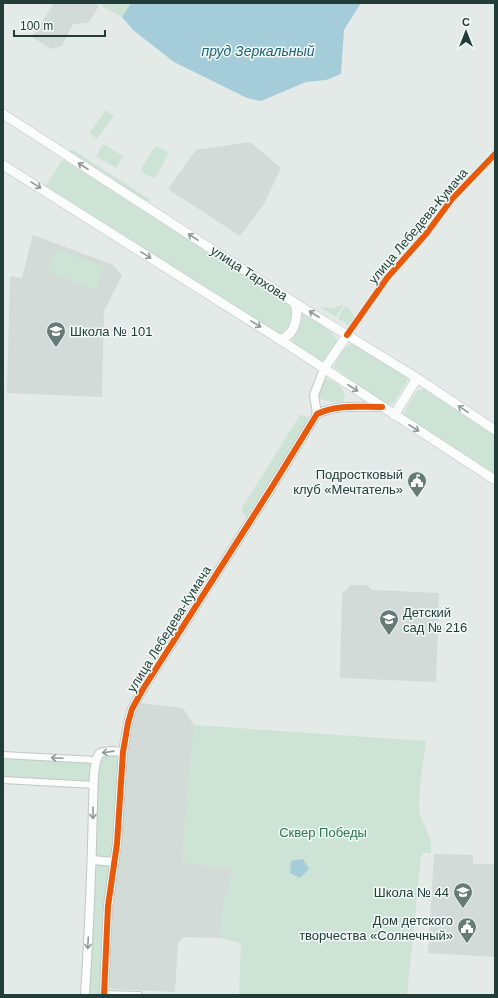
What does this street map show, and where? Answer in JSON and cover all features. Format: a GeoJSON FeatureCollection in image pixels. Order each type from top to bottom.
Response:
{"type":"FeatureCollection","features":[{"type":"Feature","properties":{"kind":"main road","name":"улица Тархова"},"geometry":{"type":"LineString","coordinates":[[3,114],[295,303],[417,378],[495,430]]}},
{"type":"Feature","properties":{"kind":"main road"},"geometry":{"type":"LineString","coordinates":[[3,165],[279,339],[495,480]]}},
{"type":"Feature","properties":{"kind":"main road"},"geometry":{"type":"LineString","coordinates":[[279,339],[286,337],[292,331],[297,313],[295,303]]}},
{"type":"Feature","properties":{"kind":"main road"},"geometry":{"type":"LineString","coordinates":[[324,369],[347,335]]}},
{"type":"Feature","properties":{"kind":"main road"},"geometry":{"type":"LineString","coordinates":[[394,415],[417,378]]}},
{"type":"Feature","properties":{"kind":"street","name":"улица Лебедева-Кумача"},"geometry":{"type":"LineString","coordinates":[[347,335],[387,278],[426,234],[452,198],[495,154]]}},
{"type":"Feature","properties":{"kind":"street"},"geometry":{"type":"LineString","coordinates":[[324,369],[314,395],[317,414],[325,410],[343,407],[382,407]]}},
{"type":"Feature","properties":{"kind":"street","name":"улица Лебедева-Кумача"},"geometry":{"type":"LineString","coordinates":[[104,994],[108,906],[115,862],[123,752],[132,709],[143,689],[317,414]]}},
{"type":"Feature","properties":{"kind":"street"},"geometry":{"type":"LineString","coordinates":[[85,995],[96,760],[100,754],[110,751],[123,752]]}},
{"type":"Feature","properties":{"kind":"street"},"geometry":{"type":"LineString","coordinates":[[3,755],[96,760]]}},
{"type":"Feature","properties":{"kind":"street"},"geometry":{"type":"LineString","coordinates":[[3,780],[94,785]]}},
{"type":"Feature","properties":{"kind":"street"},"geometry":{"type":"LineString","coordinates":[[92,860],[115,862]]}},
{"type":"Feature","properties":{"kind":"street"},"geometry":{"type":"LineString","coordinates":[[104,994],[139,995]]}},
{"type":"Feature","properties":{"kind":"shaded area"},"geometry":{"type":"Polygon","coordinates":[[[54,3],[96,3],[99,6],[88,23],[73,24],[62,46],[51,49],[32,37],[54,3]]]}},
{"type":"Feature","properties":{"kind":"shaded area"},"geometry":{"type":"Polygon","coordinates":[[[250,142],[281,168],[264,204],[240,236],[168,189],[196,150],[250,142]]]}},
{"type":"Feature","properties":{"kind":"shaded area","name":"Школа № 101"},"geometry":{"type":"Polygon","coordinates":[[[33,235],[113,265],[122,276],[104,311],[102,397],[7,393],[10,276],[22,278],[33,235]]]}},
{"type":"Feature","properties":{"kind":"shaded area","name":"Детский сад № 216"},"geometry":{"type":"Polygon","coordinates":[[[350,585],[367,585],[372,590],[439,593],[436,682],[340,678],[342,594],[350,585]]]}},
{"type":"Feature","properties":{"kind":"shaded area"},"geometry":{"type":"Polygon","coordinates":[[[140,703],[183,708],[194,725],[182,862],[232,868],[229,895],[225,896],[220,938],[184,937],[178,942],[175,992],[113,989],[110,988],[109,983],[111,910],[128,738],[133,718],[140,703]]]}},
{"type":"Feature","properties":{"kind":"shaded area","name":"Школа № 44"},"geometry":{"type":"Polygon","coordinates":[[[434,854],[473,855],[473,864],[495,864],[495,957],[428,953],[434,854]]]}},
{"type":"Feature","properties":{"kind":"green space"},"geometry":{"type":"Polygon","coordinates":[[[99,3],[131,3],[122,17],[103,7],[99,3]]]}},
{"type":"Feature","properties":{"kind":"green space"},"geometry":{"type":"Polygon","coordinates":[[[106,110],[114,116],[97,139],[89,133],[106,110]]]}},
{"type":"Feature","properties":{"kind":"green space"},"geometry":{"type":"Polygon","coordinates":[[[103,144],[123,156],[116,168],[96,156],[103,144]]]}},
{"type":"Feature","properties":{"kind":"green space"},"geometry":{"type":"Polygon","coordinates":[[[157,146],[167,152],[168,155],[156,176],[153,178],[142,172],[141,169],[154,148],[157,146]]]}},
{"type":"Feature","properties":{"kind":"green space"},"geometry":{"type":"Polygon","coordinates":[[[70,150],[73,150],[151,200],[146,202],[69,152],[70,150]]]}},
{"type":"Feature","properties":{"kind":"green space"},"geometry":{"type":"Polygon","coordinates":[[[64,160],[293,307],[291,328],[283,334],[278,333],[46,186],[61,161],[64,160]]]}},
{"type":"Feature","properties":{"kind":"green space"},"geometry":{"type":"Polygon","coordinates":[[[57,249],[104,267],[96,290],[48,272],[57,249]]]}},
{"type":"Feature","properties":{"kind":"green space"},"geometry":{"type":"Polygon","coordinates":[[[344,305],[336,317],[319,307],[332,308],[344,305]]]}},
{"type":"Feature","properties":{"kind":"green space"},"geometry":{"type":"Polygon","coordinates":[[[345,306],[350,309],[354,317],[352,322],[348,325],[338,318],[345,306]]]}},
{"type":"Feature","properties":{"kind":"green space"},"geometry":{"type":"Polygon","coordinates":[[[300,313],[323,326],[336,338],[338,343],[325,361],[320,361],[293,344],[292,337],[300,313]]]}},
{"type":"Feature","properties":{"kind":"green space"},"geometry":{"type":"Polygon","coordinates":[[[351,344],[358,346],[408,378],[392,405],[386,404],[335,368],[334,365],[345,348],[351,344]]]}},
{"type":"Feature","properties":{"kind":"green space"},"geometry":{"type":"Polygon","coordinates":[[[327,379],[336,383],[343,390],[345,396],[342,402],[328,401],[316,396],[324,380],[327,379]]]}},
{"type":"Feature","properties":{"kind":"green space"},"geometry":{"type":"Polygon","coordinates":[[[424,389],[495,435],[495,476],[404,416],[405,410],[417,391],[424,389]]]}},
{"type":"Feature","properties":{"kind":"green space"},"geometry":{"type":"Polygon","coordinates":[[[300,415],[307,417],[308,421],[246,518],[241,509],[300,415]]]}},
{"type":"Feature","properties":{"kind":"green space","name":"Сквер Победы"},"geometry":{"type":"Polygon","coordinates":[[[194,725],[426,741],[420,786],[419,812],[431,841],[431,853],[423,853],[421,856],[407,995],[239,995],[241,943],[220,938],[225,896],[229,895],[232,868],[182,862],[194,725]]]}},
{"type":"Feature","properties":{"kind":"green space"},"geometry":{"type":"Polygon","coordinates":[[[103,755],[114,756],[118,758],[119,761],[112,854],[106,858],[98,857],[96,855],[96,786],[99,760],[103,755]]]}},
{"type":"Feature","properties":{"kind":"green space"},"geometry":{"type":"Polygon","coordinates":[[[3,759],[90,763],[89,782],[3,777],[3,759]]]}},
{"type":"Feature","properties":{"kind":"green space"},"geometry":{"type":"Polygon","coordinates":[[[99,864],[104,864],[109,867],[110,870],[105,902],[100,995],[88,995],[95,867],[99,864]]]}},
{"type":"Feature","properties":{"kind":"water","name":"пруд Зеркальный"},"geometry":{"type":"Polygon","coordinates":[[[131,3],[361,3],[344,30],[341,74],[326,80],[306,82],[261,101],[247,98],[174,62],[133,30],[122,17],[131,3]]]}},
{"type":"Feature","properties":{"kind":"water"},"geometry":{"type":"Polygon","coordinates":[[[303,859],[309,869],[300,878],[290,873],[291,861],[303,859]]]}},
{"type":"Feature","properties":{"kind":"cycle path"},"geometry":{"type":"LineString","coordinates":[[347,335],[387,278],[426,234],[452,199],[495,154]]}},
{"type":"Feature","properties":{"kind":"cycle path"},"geometry":{"type":"LineString","coordinates":[[104,995],[108,906],[117,844],[123,752],[132,709],[143,689],[317,414],[341,407],[382,407]]}},
{"type":"Feature","properties":{"kind":"place","name":"Школа № 101"},"geometry":{"type":"Point","coordinates":[56,348]}},
{"type":"Feature","properties":{"kind":"place","name":"Подростковый клуб «Мечтатель»"},"geometry":{"type":"Point","coordinates":[417,498]}},
{"type":"Feature","properties":{"kind":"place","name":"Детский сад № 216"},"geometry":{"type":"Point","coordinates":[389,636]}},
{"type":"Feature","properties":{"kind":"place","name":"Школа № 44"},"geometry":{"type":"Point","coordinates":[463,909]}},
{"type":"Feature","properties":{"kind":"place","name":"Дом детского творчества «Солнечный»"},"geometry":{"type":"Point","coordinates":[467,944]}}]}
